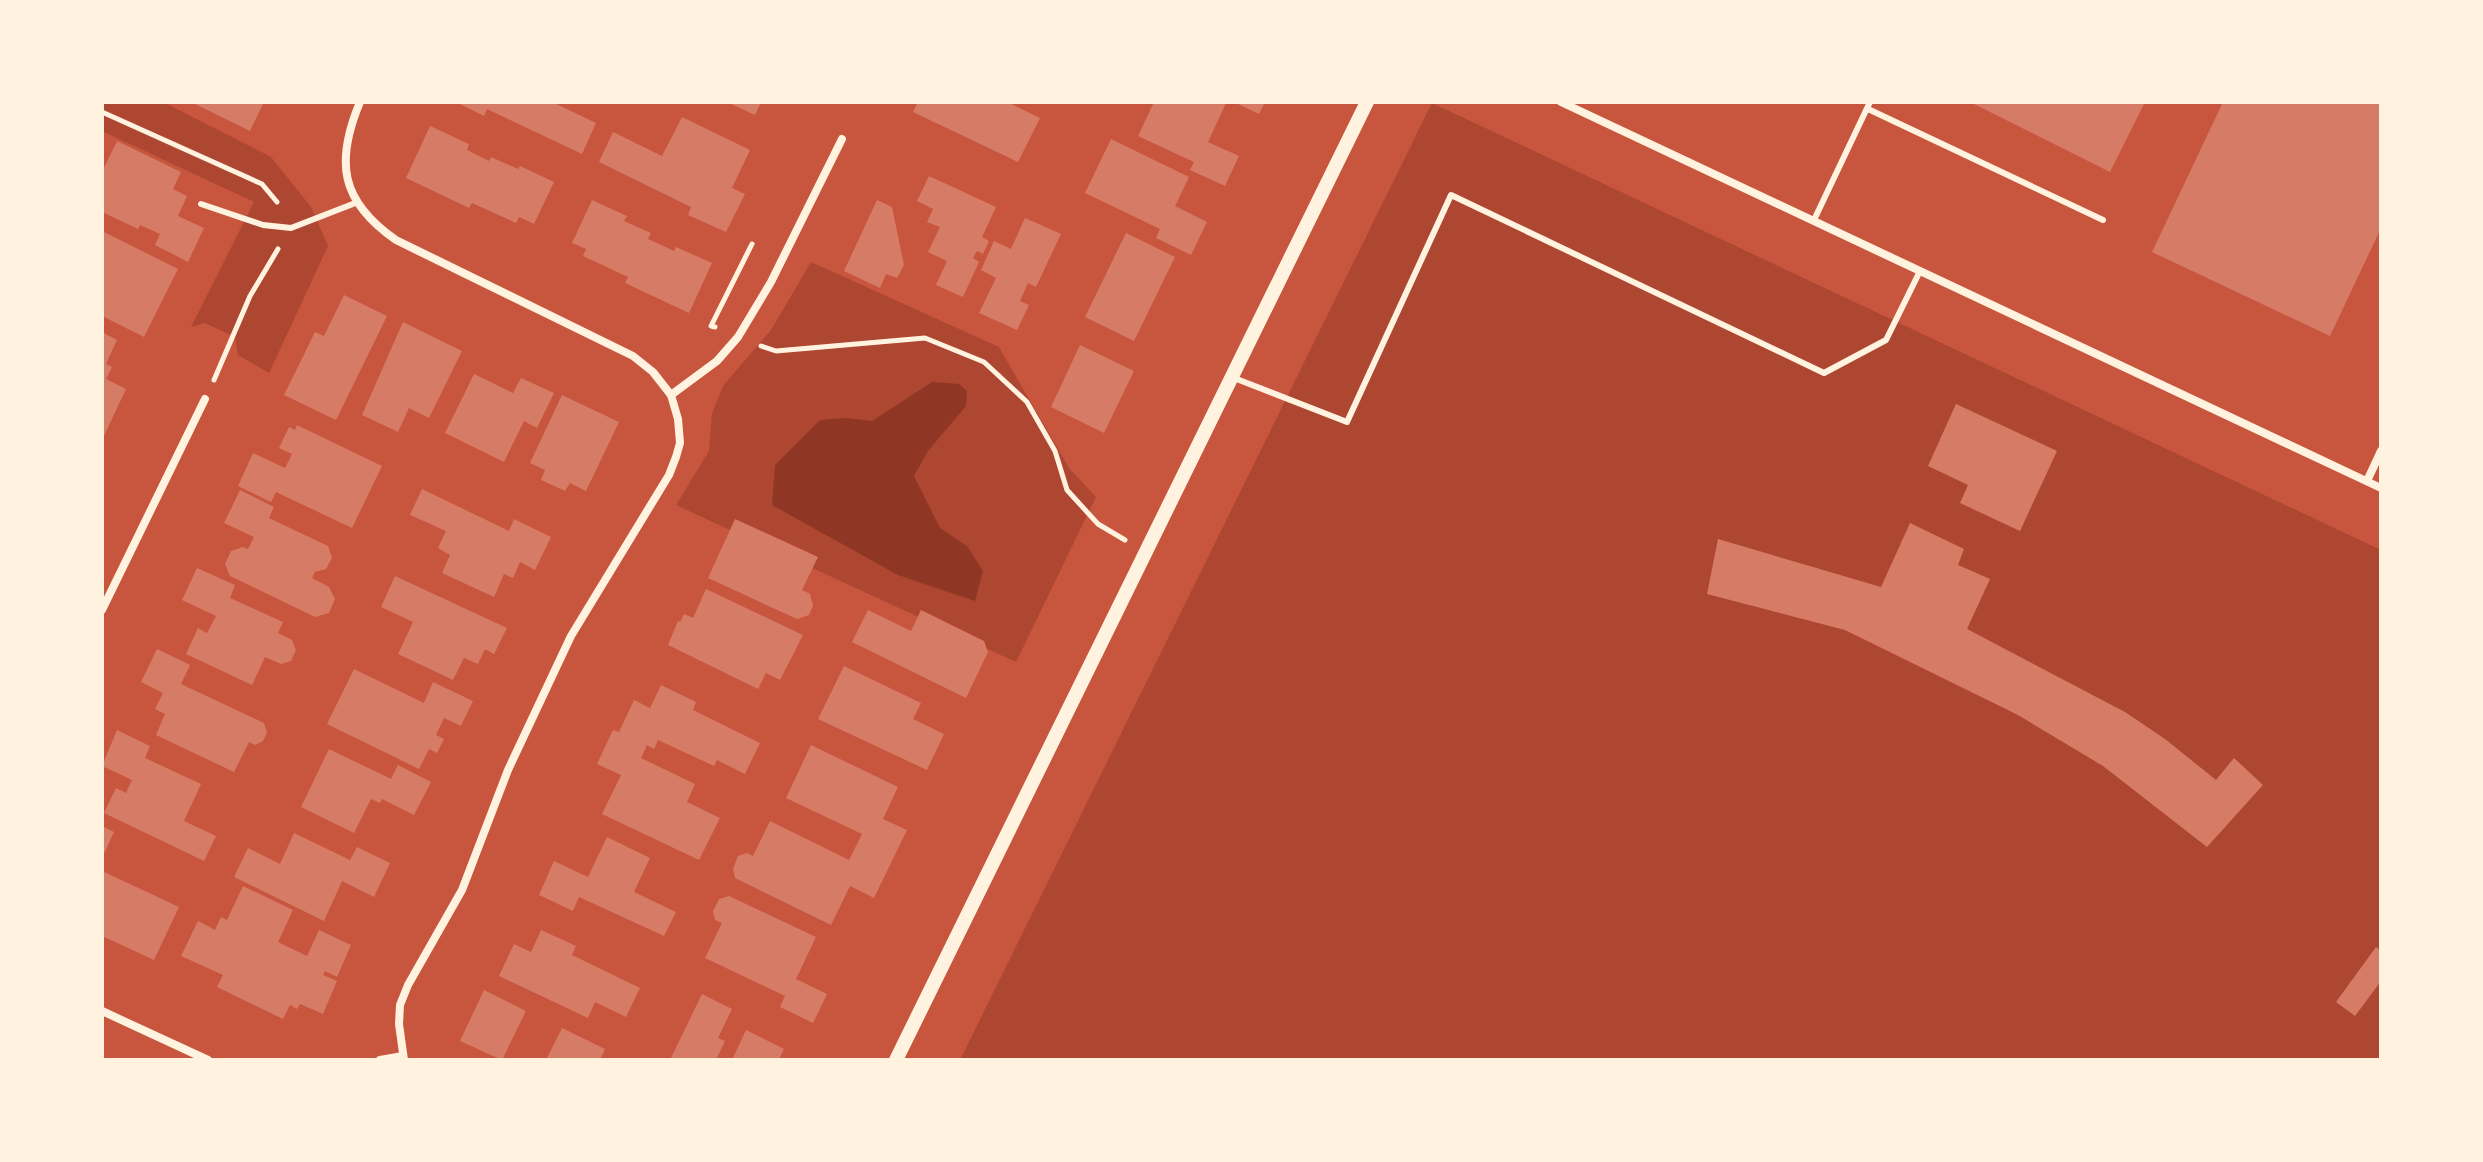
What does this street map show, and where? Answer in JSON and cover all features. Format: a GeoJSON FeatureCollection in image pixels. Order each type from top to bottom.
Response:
{"type":"FeatureCollection","features":[{"type":"Feature","properties":{"kind":"street"},"geometry":{"type":"LineString","coordinates":[[360,102],[344,157],[348,183],[358,202],[380,229],[396,240],[633,356],[653,372],[671,395],[678,419],[680,443],[669,475],[571,636],[538,701],[462,890],[408,985],[400,1009],[404,1058],[380,1060]]}},
{"type":"Feature","properties":{"kind":"street"},"geometry":{"type":"LineString","coordinates":[[896,1060],[1367,102]]}},
{"type":"Feature","properties":{"kind":"street"},"geometry":{"type":"LineString","coordinates":[[1561,102],[2381,488]]}},
{"type":"Feature","properties":{"kind":"street"},"geometry":{"type":"LineString","coordinates":[[671,395],[717,361],[738,337],[771,282],[842,139]]}},
{"type":"Feature","properties":{"kind":"street"},"geometry":{"type":"LineString","coordinates":[[102,610],[205,399]]}},
{"type":"Feature","properties":{"kind":"street"},"geometry":{"type":"LineString","coordinates":[[2367,481],[2381,451]]}},
{"type":"Feature","properties":{"kind":"street"},"geometry":{"type":"LineString","coordinates":[[102,1011],[208,1060]]}},
{"type":"Feature","properties":{"kind":"lane"},"geometry":{"type":"LineString","coordinates":[[1814,220],[1869,105],[2103,220]]}},
{"type":"Feature","properties":{"kind":"lane"},"geometry":{"type":"LineString","coordinates":[[1230,376],[1347,422],[1451,195],[1824,373],[1886,340],[1920,271]]}},
{"type":"Feature","properties":{"kind":"lane"},"geometry":{"type":"LineString","coordinates":[[201,204],[263,225],[291,228],[358,202]]}},
{"type":"Feature","properties":{"kind":"path"},"geometry":{"type":"LineString","coordinates":[[102,112],[262,184],[282,207],[291,228],[250,296],[205,399]]}},
{"type":"Feature","properties":{"kind":"path"},"geometry":{"type":"LineString","coordinates":[[752,244],[711,326],[776,351],[925,338],[984,362],[1027,402],[1055,451],[1067,490],[1098,524],[1145,551]]}},
{"type":"Feature","properties":{"kind":"shaded area"},"geometry":{"type":"Polygon","coordinates":[[[102,102],[163,102],[271,157],[311,207],[328,246],[269,373],[238,355],[235,337],[205,323],[191,327],[254,202],[102,131],[102,102]]]}},
{"type":"Feature","properties":{"kind":"shaded area"},"geometry":{"type":"Polygon","coordinates":[[[1432,103],[2381,550],[2381,1060],[960,1060],[1432,103]]]}},
{"type":"Feature","properties":{"kind":"shaded area"},"geometry":{"type":"Polygon","coordinates":[[[811,262],[999,347],[1069,468],[1096,497],[1016,662],[676,505],[709,451],[712,413],[723,386],[771,330],[811,262]]]}},
{"type":"Feature","properties":{"kind":"shaded area"},"geometry":{"type":"Polygon","coordinates":[[[932,382],[959,384],[967,391],[966,406],[928,451],[914,476],[940,528],[967,546],[983,571],[975,601],[898,575],[772,505],[775,465],[820,420],[845,418],[872,421],[932,382]]]}},
{"type":"Feature","properties":{"kind":"building"},"geometry":{"type":"Polygon","coordinates":[[[191,102],[264,102],[250,131],[191,102]]]}},
{"type":"Feature","properties":{"kind":"building"},"geometry":{"type":"Polygon","coordinates":[[[456,102],[552,102],[596,123],[582,154],[487,109],[484,116],[456,102]]]}},
{"type":"Feature","properties":{"kind":"building"},"geometry":{"type":"Polygon","coordinates":[[[727,102],[761,102],[755,115],[727,102]]]}},
{"type":"Feature","properties":{"kind":"building"},"geometry":{"type":"Polygon","coordinates":[[[918,102],[1007,102],[1040,118],[1018,162],[913,112],[918,102]]]}},
{"type":"Feature","properties":{"kind":"building"},"geometry":{"type":"Polygon","coordinates":[[[1154,102],[1226,103],[1208,142],[1239,156],[1225,186],[1190,170],[1194,162],[1138,136],[1154,102]]]}},
{"type":"Feature","properties":{"kind":"building"},"geometry":{"type":"Polygon","coordinates":[[[1234,102],[1265,102],[1259,114],[1234,102]]]}},
{"type":"Feature","properties":{"kind":"building"},"geometry":{"type":"Polygon","coordinates":[[[1970,102],[2145,102],[2110,172],[1970,102]]]}},
{"type":"Feature","properties":{"kind":"building"},"geometry":{"type":"Polygon","coordinates":[[[2223,102],[2381,102],[2381,228],[2330,336],[2152,252],[2223,102]]]}},
{"type":"Feature","properties":{"kind":"building"},"geometry":{"type":"Polygon","coordinates":[[[682,117],[750,150],[732,188],[745,194],[726,232],[688,215],[691,207],[599,162],[613,132],[662,156],[682,117]]]}},
{"type":"Feature","properties":{"kind":"building"},"geometry":{"type":"Polygon","coordinates":[[[430,126],[469,144],[467,150],[489,161],[491,157],[518,169],[520,166],[554,182],[534,224],[519,217],[516,223],[472,203],[469,208],[406,178],[430,126]]]}},
{"type":"Feature","properties":{"kind":"building"},"geometry":{"type":"Polygon","coordinates":[[[1111,139],[1189,177],[1175,206],[1207,222],[1191,255],[1156,238],[1160,229],[1085,193],[1111,139]]]}},
{"type":"Feature","properties":{"kind":"building"},"geometry":{"type":"Polygon","coordinates":[[[117,141],[181,172],[173,189],[187,196],[178,216],[204,228],[188,262],[155,245],[160,234],[140,225],[138,229],[102,212],[102,172],[117,141]]]}},
{"type":"Feature","properties":{"kind":"building"},"geometry":{"type":"Polygon","coordinates":[[[929,176],[996,207],[982,237],[989,241],[983,254],[977,251],[973,258],[979,262],[963,297],[936,285],[947,261],[928,252],[940,227],[927,222],[933,209],[917,201],[929,176]]]}},
{"type":"Feature","properties":{"kind":"building"},"geometry":{"type":"Polygon","coordinates":[[[592,200],[627,216],[624,221],[651,233],[648,239],[712,263],[689,313],[625,283],[628,277],[583,256],[586,249],[572,243],[592,200]]]}},
{"type":"Feature","properties":{"kind":"building"},"geometry":{"type":"Polygon","coordinates":[[[877,200],[892,207],[904,265],[897,278],[886,274],[880,288],[844,271],[877,200]]]}},
{"type":"Feature","properties":{"kind":"building"},"geometry":{"type":"Polygon","coordinates":[[[1025,218],[1061,234],[1036,287],[1028,283],[1020,301],[1029,305],[1017,330],[979,313],[996,278],[981,270],[994,241],[1011,249],[1025,218]]]}},
{"type":"Feature","properties":{"kind":"building"},"geometry":{"type":"Polygon","coordinates":[[[102,231],[178,269],[144,337],[102,316],[102,231]]]}},
{"type":"Feature","properties":{"kind":"building"},"geometry":{"type":"Polygon","coordinates":[[[1126,233],[1175,257],[1134,341],[1085,317],[1126,233]]]}},
{"type":"Feature","properties":{"kind":"building"},"geometry":{"type":"Polygon","coordinates":[[[344,295],[387,316],[336,420],[284,395],[315,332],[324,336],[344,295]]]}},
{"type":"Feature","properties":{"kind":"building"},"geometry":{"type":"Polygon","coordinates":[[[403,322],[462,351],[429,418],[409,408],[398,432],[362,415],[403,322]]]}},
{"type":"Feature","properties":{"kind":"building"},"geometry":{"type":"Polygon","coordinates":[[[102,332],[117,340],[106,364],[112,367],[106,379],[126,389],[102,440],[102,332]]]}},
{"type":"Feature","properties":{"kind":"building"},"geometry":{"type":"Polygon","coordinates":[[[1080,345],[1134,371],[1104,433],[1051,407],[1080,345]]]}},
{"type":"Feature","properties":{"kind":"building"},"geometry":{"type":"Polygon","coordinates":[[[474,374],[513,393],[521,378],[554,393],[537,428],[524,421],[504,462],[445,433],[474,374]]]}},
{"type":"Feature","properties":{"kind":"building"},"geometry":{"type":"Polygon","coordinates":[[[562,395],[619,422],[586,491],[570,483],[565,491],[541,480],[545,470],[530,463],[562,395]]]}},
{"type":"Feature","properties":{"kind":"building"},"geometry":{"type":"Polygon","coordinates":[[[1956,404],[2057,451],[2020,531],[1960,503],[1968,485],[1928,466],[1956,404]]]}},
{"type":"Feature","properties":{"kind":"building"},"geometry":{"type":"Polygon","coordinates":[[[297,425],[382,466],[352,528],[276,492],[271,502],[238,486],[253,453],[285,468],[292,454],[279,448],[289,427],[295,430],[297,425]]]}},
{"type":"Feature","properties":{"kind":"building"},"geometry":{"type":"Polygon","coordinates":[[[422,489],[509,531],[514,519],[551,537],[535,570],[520,562],[513,578],[504,574],[494,597],[442,573],[450,555],[438,548],[446,531],[410,515],[422,489]]]}},
{"type":"Feature","properties":{"kind":"building"},"geometry":{"type":"Polygon","coordinates":[[[240,490],[274,507],[269,518],[328,546],[332,558],[326,569],[315,572],[312,578],[329,587],[335,599],[329,613],[315,617],[230,576],[225,564],[231,551],[243,547],[248,549],[254,537],[224,523],[240,490]]]}},
{"type":"Feature","properties":{"kind":"building"},"geometry":{"type":"Polygon","coordinates":[[[735,519],[818,557],[802,590],[810,594],[813,606],[809,615],[797,619],[708,578],[735,519]]]}},
{"type":"Feature","properties":{"kind":"building"},"geometry":{"type":"Polygon","coordinates":[[[1910,523],[1964,549],[1958,565],[1990,579],[1967,629],[2125,712],[2216,780],[2234,758],[2263,785],[2207,847],[2103,766],[2018,715],[1845,630],[1707,594],[1718,539],[1881,587],[1910,523]]]}},
{"type":"Feature","properties":{"kind":"building"},"geometry":{"type":"Polygon","coordinates":[[[197,568],[235,585],[230,598],[283,622],[278,633],[292,640],[296,650],[291,661],[281,664],[265,657],[252,685],[186,654],[198,628],[207,633],[216,616],[182,600],[197,568]]]}},
{"type":"Feature","properties":{"kind":"building"},"geometry":{"type":"Polygon","coordinates":[[[395,576],[507,628],[494,654],[485,649],[478,664],[464,658],[453,680],[398,654],[413,622],[381,607],[395,576]]]}},
{"type":"Feature","properties":{"kind":"building"},"geometry":{"type":"Polygon","coordinates":[[[706,589],[803,635],[780,680],[766,673],[758,689],[668,645],[684,614],[693,618],[706,589]]]}},
{"type":"Feature","properties":{"kind":"building"},"geometry":{"type":"Polygon","coordinates":[[[868,610],[911,631],[921,610],[984,641],[988,652],[966,698],[852,642],[868,610]]]}},
{"type":"Feature","properties":{"kind":"building"},"geometry":{"type":"Polygon","coordinates":[[[157,649],[190,665],[181,684],[264,723],[267,733],[263,741],[255,745],[249,742],[234,772],[156,735],[165,714],[155,709],[163,693],[141,682],[157,649]]]}},
{"type":"Feature","properties":{"kind":"building"},"geometry":{"type":"Polygon","coordinates":[[[844,666],[921,703],[913,719],[944,734],[927,770],[818,719],[844,666]]]}},
{"type":"Feature","properties":{"kind":"building"},"geometry":{"type":"Polygon","coordinates":[[[354,669],[424,703],[433,682],[473,701],[461,726],[444,718],[436,735],[444,739],[437,753],[429,749],[419,769],[327,724],[354,669]]]}},
{"type":"Feature","properties":{"kind":"building"},"geometry":{"type":"Polygon","coordinates":[[[661,685],[696,702],[693,710],[760,743],[745,774],[717,760],[714,766],[658,740],[654,749],[647,745],[641,758],[695,784],[687,802],[720,818],[699,860],[602,814],[621,775],[597,764],[613,730],[619,732],[634,700],[650,708],[661,685]]]}},
{"type":"Feature","properties":{"kind":"building"},"geometry":{"type":"Polygon","coordinates":[[[117,730],[150,746],[145,758],[201,784],[184,821],[216,836],[204,861],[104,813],[116,788],[126,793],[132,780],[102,766],[117,730]]]}},
{"type":"Feature","properties":{"kind":"building"},"geometry":{"type":"Polygon","coordinates":[[[811,745],[898,787],[883,819],[907,830],[874,898],[850,886],[831,925],[735,878],[733,869],[738,856],[747,853],[753,856],[770,821],[849,860],[862,834],[786,798],[811,745]]]}},
{"type":"Feature","properties":{"kind":"building"},"geometry":{"type":"Polygon","coordinates":[[[329,749],[391,779],[398,765],[431,782],[414,815],[382,799],[380,803],[371,799],[354,833],[301,807],[329,749]]]}},
{"type":"Feature","properties":{"kind":"building"},"geometry":{"type":"Polygon","coordinates":[[[102,826],[114,832],[102,858],[102,826]]]}},
{"type":"Feature","properties":{"kind":"building"},"geometry":{"type":"Polygon","coordinates":[[[294,833],[350,860],[357,847],[390,863],[374,897],[342,881],[324,921],[234,877],[248,848],[280,864],[294,833]]]}},
{"type":"Feature","properties":{"kind":"building"},"geometry":{"type":"Polygon","coordinates":[[[607,837],[650,858],[634,892],[676,912],[664,936],[579,897],[573,911],[539,895],[554,861],[588,877],[607,837]]]}},
{"type":"Feature","properties":{"kind":"building"},"geometry":{"type":"Polygon","coordinates":[[[102,871],[179,907],[154,960],[102,936],[102,871]]]}},
{"type":"Feature","properties":{"kind":"building"},"geometry":{"type":"Polygon","coordinates":[[[243,886],[293,910],[278,942],[307,956],[319,930],[351,945],[337,977],[325,971],[323,975],[337,981],[323,1014],[300,1004],[297,1009],[290,1005],[283,1019],[217,987],[223,975],[181,956],[198,921],[215,930],[221,917],[227,920],[243,886]]]}},
{"type":"Feature","properties":{"kind":"building"},"geometry":{"type":"Polygon","coordinates":[[[729,896],[816,937],[796,979],[827,994],[813,1023],[780,1007],[785,996],[705,958],[722,923],[715,920],[713,911],[719,899],[729,896]]]}},
{"type":"Feature","properties":{"kind":"building"},"geometry":{"type":"Polygon","coordinates":[[[541,930],[576,946],[572,955],[640,988],[626,1017],[595,1002],[588,1018],[499,976],[514,944],[531,952],[541,930]]]}},
{"type":"Feature","properties":{"kind":"building"},"geometry":{"type":"Polygon","coordinates":[[[2376,947],[2381,951],[2381,981],[2355,1016],[2336,1002],[2376,947]]]}},
{"type":"Feature","properties":{"kind":"building"},"geometry":{"type":"Polygon","coordinates":[[[484,990],[526,1011],[502,1060],[460,1041],[484,990]]]}},
{"type":"Feature","properties":{"kind":"building"},"geometry":{"type":"Polygon","coordinates":[[[702,994],[732,1009],[718,1038],[725,1041],[716,1060],[670,1060],[702,994]]]}},
{"type":"Feature","properties":{"kind":"building"},"geometry":{"type":"Polygon","coordinates":[[[562,1028],[605,1049],[600,1060],[546,1060],[562,1028]]]}},
{"type":"Feature","properties":{"kind":"building"},"geometry":{"type":"Polygon","coordinates":[[[746,1030],[784,1049],[779,1060],[732,1060],[746,1030]]]}}]}
